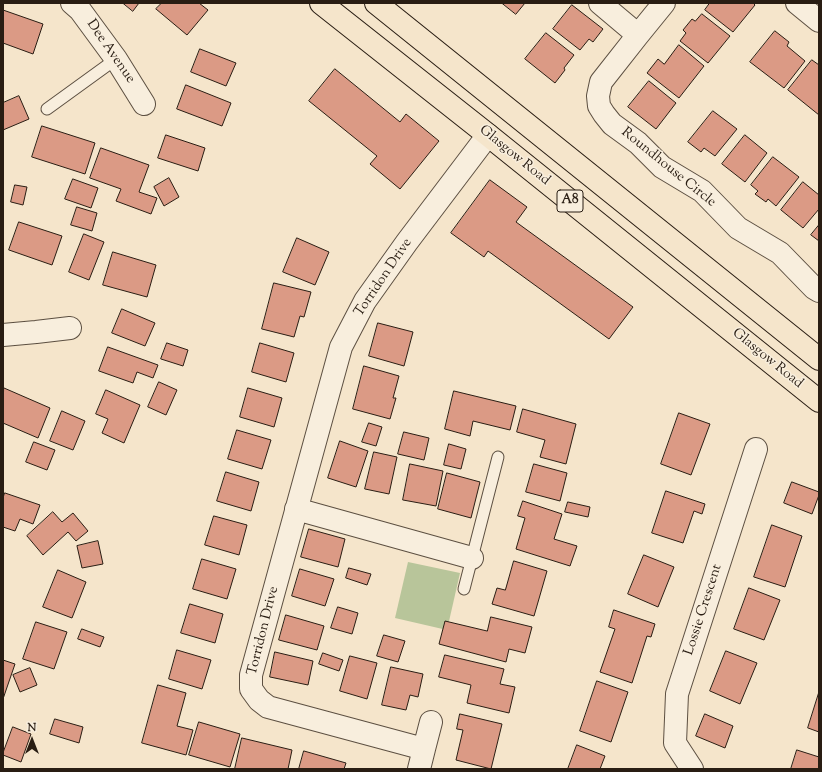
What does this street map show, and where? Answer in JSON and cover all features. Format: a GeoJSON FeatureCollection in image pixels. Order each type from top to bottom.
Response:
{"type":"FeatureCollection","features":[{"type":"Feature","properties":{"kind":"main road","name":"Glasgow Road"},"geometry":{"type":"LineString","coordinates":[[321,3],[819,401]]}},
{"type":"Feature","properties":{"kind":"main road","name":"A8"},"geometry":{"type":"LineString","coordinates":[[376,3],[819,359]]}},
{"type":"Feature","properties":{"kind":"street","name":"Dee Avenue"},"geometry":{"type":"LineString","coordinates":[[72,3],[80,10],[116,59],[144,104]]}},
{"type":"Feature","properties":{"kind":"street"},"geometry":{"type":"LineString","coordinates":[[600,3],[638,35]]}},
{"type":"Feature","properties":{"kind":"street","name":"Roundhouse Circle"},"geometry":{"type":"LineString","coordinates":[[664,3],[601,82],[598,96],[599,106],[612,124],[638,143],[662,167],[702,191],[738,228],[780,253],[814,288],[819,291]]}},
{"type":"Feature","properties":{"kind":"street"},"geometry":{"type":"LineString","coordinates":[[797,3],[819,21]]}},
{"type":"Feature","properties":{"kind":"street","name":"Torridon Drive"},"geometry":{"type":"LineString","coordinates":[[431,722],[422,759],[268,707],[258,700],[251,689],[251,676],[341,347],[365,301],[407,242],[488,135]]}},
{"type":"Feature","properties":{"kind":"street"},"geometry":{"type":"LineString","coordinates":[[3,335],[70,328]]}},
{"type":"Feature","properties":{"kind":"street","name":"Lossie Crescent"},"geometry":{"type":"LineString","coordinates":[[692,769],[675,743],[677,694],[756,449]]}},
{"type":"Feature","properties":{"kind":"street"},"geometry":{"type":"LineString","coordinates":[[296,509],[472,558]]}},
{"type":"Feature","properties":{"kind":"lane"},"geometry":{"type":"LineString","coordinates":[[47,108],[116,59]]}},
{"type":"Feature","properties":{"kind":"lane"},"geometry":{"type":"LineString","coordinates":[[464,589],[498,457]]}},
{"type":"Feature","properties":{"kind":"green space"},"geometry":{"type":"Polygon","coordinates":[[[408,562],[460,573],[447,630],[395,618],[408,562]]]}},
{"type":"Feature","properties":{"kind":"building"},"geometry":{"type":"Polygon","coordinates":[[[123,3],[139,3],[133,11],[123,3]]]}},
{"type":"Feature","properties":{"kind":"building"},"geometry":{"type":"Polygon","coordinates":[[[162,3],[199,3],[208,10],[187,35],[156,9],[162,3]]]}},
{"type":"Feature","properties":{"kind":"building"},"geometry":{"type":"Polygon","coordinates":[[[502,3],[525,3],[516,14],[502,3]]]}},
{"type":"Feature","properties":{"kind":"building"},"geometry":{"type":"Polygon","coordinates":[[[710,3],[753,3],[755,5],[733,32],[705,10],[710,3]]]}},
{"type":"Feature","properties":{"kind":"building"},"geometry":{"type":"Polygon","coordinates":[[[572,5],[603,29],[593,42],[589,39],[580,50],[553,29],[572,5]]]}},
{"type":"Feature","properties":{"kind":"building"},"geometry":{"type":"Polygon","coordinates":[[[3,10],[43,24],[33,54],[3,43],[3,10]]]}},
{"type":"Feature","properties":{"kind":"building"},"geometry":{"type":"Polygon","coordinates":[[[702,14],[730,36],[708,63],[680,41],[686,33],[683,30],[692,19],[695,21],[702,14]]]}},
{"type":"Feature","properties":{"kind":"building"},"geometry":{"type":"Polygon","coordinates":[[[775,31],[789,42],[787,46],[805,61],[784,88],[750,62],[775,31]]]}},
{"type":"Feature","properties":{"kind":"building"},"geometry":{"type":"Polygon","coordinates":[[[546,33],[574,55],[555,83],[525,59],[546,33]]]}},
{"type":"Feature","properties":{"kind":"building"},"geometry":{"type":"Polygon","coordinates":[[[679,45],[704,66],[679,98],[647,73],[658,59],[664,64],[679,45]]]}},
{"type":"Feature","properties":{"kind":"building"},"geometry":{"type":"Polygon","coordinates":[[[200,49],[236,63],[226,86],[191,72],[200,49]]]}},
{"type":"Feature","properties":{"kind":"building"},"geometry":{"type":"Polygon","coordinates":[[[812,60],[819,65],[819,115],[788,90],[812,60]]]}},
{"type":"Feature","properties":{"kind":"building"},"geometry":{"type":"Polygon","coordinates":[[[335,69],[400,122],[406,114],[439,141],[400,189],[370,164],[377,156],[309,101],[335,69]]]}},
{"type":"Feature","properties":{"kind":"building"},"geometry":{"type":"Polygon","coordinates":[[[649,81],[676,103],[656,129],[628,107],[649,81]]]}},
{"type":"Feature","properties":{"kind":"building"},"geometry":{"type":"Polygon","coordinates":[[[186,85],[231,103],[222,126],[177,109],[186,85]]]}},
{"type":"Feature","properties":{"kind":"building"},"geometry":{"type":"Polygon","coordinates":[[[19,96],[29,119],[3,130],[3,103],[19,96]]]}},
{"type":"Feature","properties":{"kind":"building"},"geometry":{"type":"Polygon","coordinates":[[[713,111],[737,129],[715,156],[704,148],[701,152],[688,142],[713,111]]]}},
{"type":"Feature","properties":{"kind":"building"},"geometry":{"type":"Polygon","coordinates":[[[42,126],[95,143],[85,174],[32,157],[42,126]]]}},
{"type":"Feature","properties":{"kind":"building"},"geometry":{"type":"Polygon","coordinates":[[[166,135],[205,148],[198,171],[158,158],[166,135]]]}},
{"type":"Feature","properties":{"kind":"building"},"geometry":{"type":"Polygon","coordinates":[[[745,135],[767,153],[745,182],[722,164],[745,135]]]}},
{"type":"Feature","properties":{"kind":"building"},"geometry":{"type":"Polygon","coordinates":[[[101,148],[149,165],[139,192],[157,198],[151,214],[116,201],[121,189],[90,178],[101,148]]]}},
{"type":"Feature","properties":{"kind":"building"},"geometry":{"type":"Polygon","coordinates":[[[773,157],[799,177],[776,206],[768,199],[766,202],[755,194],[758,191],[751,185],[773,157]]]}},
{"type":"Feature","properties":{"kind":"building"},"geometry":{"type":"Polygon","coordinates":[[[169,178],[179,197],[164,206],[154,187],[169,178]]]}},
{"type":"Feature","properties":{"kind":"building"},"geometry":{"type":"Polygon","coordinates":[[[73,179],[98,188],[91,208],[65,199],[73,179]]]}},
{"type":"Feature","properties":{"kind":"building"},"geometry":{"type":"Polygon","coordinates":[[[490,180],[527,207],[516,222],[633,307],[609,339],[488,251],[484,257],[451,233],[490,180]]]}},
{"type":"Feature","properties":{"kind":"building"},"geometry":{"type":"Polygon","coordinates":[[[803,182],[819,195],[819,209],[803,228],[781,210],[803,182]]]}},
{"type":"Feature","properties":{"kind":"building"},"geometry":{"type":"Polygon","coordinates":[[[15,185],[27,187],[23,205],[11,202],[15,185]]]}},
{"type":"Feature","properties":{"kind":"building"},"geometry":{"type":"Polygon","coordinates":[[[77,207],[97,213],[92,231],[71,225],[77,207]]]}},
{"type":"Feature","properties":{"kind":"building"},"geometry":{"type":"Polygon","coordinates":[[[19,222],[62,236],[52,265],[9,250],[19,222]]]}},
{"type":"Feature","properties":{"kind":"building"},"geometry":{"type":"Polygon","coordinates":[[[819,225],[819,241],[811,235],[819,225]]]}},
{"type":"Feature","properties":{"kind":"building"},"geometry":{"type":"Polygon","coordinates":[[[84,234],[104,242],[89,280],[69,272],[84,234]]]}},
{"type":"Feature","properties":{"kind":"building"},"geometry":{"type":"Polygon","coordinates":[[[297,238],[329,252],[315,285],[283,272],[297,238]]]}},
{"type":"Feature","properties":{"kind":"building"},"geometry":{"type":"Polygon","coordinates":[[[113,252],[156,265],[147,297],[103,285],[113,252]]]}},
{"type":"Feature","properties":{"kind":"building"},"geometry":{"type":"Polygon","coordinates":[[[274,283],[311,292],[304,317],[300,316],[294,337],[262,329],[274,283]]]}},
{"type":"Feature","properties":{"kind":"building"},"geometry":{"type":"Polygon","coordinates":[[[122,309],[155,323],[145,346],[112,333],[122,309]]]}},
{"type":"Feature","properties":{"kind":"building"},"geometry":{"type":"Polygon","coordinates":[[[378,323],[413,332],[404,366],[369,356],[378,323]]]}},
{"type":"Feature","properties":{"kind":"building"},"geometry":{"type":"Polygon","coordinates":[[[167,343],[188,350],[183,366],[161,359],[167,343]]]}},
{"type":"Feature","properties":{"kind":"building"},"geometry":{"type":"Polygon","coordinates":[[[260,343],[294,353],[286,382],[252,372],[260,343]]]}},
{"type":"Feature","properties":{"kind":"building"},"geometry":{"type":"Polygon","coordinates":[[[108,347],[158,365],[153,378],[137,372],[133,383],[99,371],[108,347]]]}},
{"type":"Feature","properties":{"kind":"building"},"geometry":{"type":"Polygon","coordinates":[[[364,366],[399,376],[393,398],[396,398],[390,419],[353,409],[364,366]]]}},
{"type":"Feature","properties":{"kind":"building"},"geometry":{"type":"Polygon","coordinates":[[[159,382],[177,390],[166,415],[148,407],[159,382]]]}},
{"type":"Feature","properties":{"kind":"building"},"geometry":{"type":"Polygon","coordinates":[[[4,388],[50,408],[38,438],[3,423],[4,388]]]}},
{"type":"Feature","properties":{"kind":"building"},"geometry":{"type":"Polygon","coordinates":[[[248,388],[282,398],[274,427],[240,417],[248,388]]]}},
{"type":"Feature","properties":{"kind":"building"},"geometry":{"type":"Polygon","coordinates":[[[106,390],[140,405],[124,443],[102,433],[108,419],[96,414],[106,390]]]}},
{"type":"Feature","properties":{"kind":"building"},"geometry":{"type":"Polygon","coordinates":[[[454,391],[516,406],[510,430],[473,421],[470,436],[445,429],[454,391]]]}},
{"type":"Feature","properties":{"kind":"building"},"geometry":{"type":"Polygon","coordinates":[[[523,409],[576,424],[566,464],[540,457],[545,440],[517,432],[523,409]]]}},
{"type":"Feature","properties":{"kind":"building"},"geometry":{"type":"Polygon","coordinates":[[[62,411],[85,421],[73,450],[50,441],[62,411]]]}},
{"type":"Feature","properties":{"kind":"building"},"geometry":{"type":"Polygon","coordinates":[[[679,413],[710,424],[691,475],[661,464],[679,413]]]}},
{"type":"Feature","properties":{"kind":"building"},"geometry":{"type":"Polygon","coordinates":[[[369,423],[382,427],[376,446],[362,442],[369,423]]]}},
{"type":"Feature","properties":{"kind":"building"},"geometry":{"type":"Polygon","coordinates":[[[237,430],[271,440],[262,469],[228,459],[237,430]]]}},
{"type":"Feature","properties":{"kind":"building"},"geometry":{"type":"Polygon","coordinates":[[[404,432],[429,438],[424,460],[398,454],[404,432]]]}},
{"type":"Feature","properties":{"kind":"building"},"geometry":{"type":"Polygon","coordinates":[[[340,441],[368,451],[356,487],[328,478],[340,441]]]}},
{"type":"Feature","properties":{"kind":"building"},"geometry":{"type":"Polygon","coordinates":[[[34,442],[55,450],[47,470],[26,462],[34,442]]]}},
{"type":"Feature","properties":{"kind":"building"},"geometry":{"type":"Polygon","coordinates":[[[449,444],[466,449],[461,469],[444,465],[449,444]]]}},
{"type":"Feature","properties":{"kind":"building"},"geometry":{"type":"Polygon","coordinates":[[[374,452],[397,457],[389,494],[365,489],[374,452]]]}},
{"type":"Feature","properties":{"kind":"building"},"geometry":{"type":"Polygon","coordinates":[[[410,464],[443,471],[436,506],[403,500],[410,464]]]}},
{"type":"Feature","properties":{"kind":"building"},"geometry":{"type":"Polygon","coordinates":[[[534,464],[567,473],[560,501],[526,492],[534,464]]]}},
{"type":"Feature","properties":{"kind":"building"},"geometry":{"type":"Polygon","coordinates":[[[226,472],[259,482],[251,511],[217,501],[226,472]]]}},
{"type":"Feature","properties":{"kind":"building"},"geometry":{"type":"Polygon","coordinates":[[[447,473],[480,482],[471,518],[438,509],[447,473]]]}},
{"type":"Feature","properties":{"kind":"building"},"geometry":{"type":"Polygon","coordinates":[[[792,482],[819,492],[812,514],[784,503],[792,482]]]}},
{"type":"Feature","properties":{"kind":"building"},"geometry":{"type":"Polygon","coordinates":[[[666,491],[705,504],[702,514],[694,511],[683,543],[652,533],[666,491]]]}},
{"type":"Feature","properties":{"kind":"building"},"geometry":{"type":"Polygon","coordinates":[[[5,493],[40,505],[33,524],[20,519],[15,531],[3,527],[3,498],[5,493]]]}},
{"type":"Feature","properties":{"kind":"building"},"geometry":{"type":"Polygon","coordinates":[[[523,501],[562,514],[554,539],[577,546],[570,566],[516,549],[525,518],[518,516],[523,501]]]}},
{"type":"Feature","properties":{"kind":"building"},"geometry":{"type":"Polygon","coordinates":[[[568,502],[590,507],[588,517],[565,512],[568,502]]]}},
{"type":"Feature","properties":{"kind":"building"},"geometry":{"type":"Polygon","coordinates":[[[53,512],[62,522],[73,513],[88,531],[76,541],[68,532],[43,555],[27,536],[53,512]]]}},
{"type":"Feature","properties":{"kind":"building"},"geometry":{"type":"Polygon","coordinates":[[[214,516],[247,525],[239,555],[205,545],[214,516]]]}},
{"type":"Feature","properties":{"kind":"building"},"geometry":{"type":"Polygon","coordinates":[[[772,525],[802,536],[785,587],[754,577],[772,525]]]}},
{"type":"Feature","properties":{"kind":"building"},"geometry":{"type":"Polygon","coordinates":[[[309,529],[345,539],[338,567],[301,557],[309,529]]]}},
{"type":"Feature","properties":{"kind":"building"},"geometry":{"type":"Polygon","coordinates":[[[98,541],[103,564],[82,568],[77,546],[98,541]]]}},
{"type":"Feature","properties":{"kind":"building"},"geometry":{"type":"Polygon","coordinates":[[[644,555],[674,567],[658,607],[628,594],[644,555]]]}},
{"type":"Feature","properties":{"kind":"building"},"geometry":{"type":"Polygon","coordinates":[[[202,559],[236,569],[227,599],[193,589],[202,559]]]}},
{"type":"Feature","properties":{"kind":"building"},"geometry":{"type":"Polygon","coordinates":[[[514,561],[547,571],[534,616],[492,604],[497,588],[505,590],[514,561]]]}},
{"type":"Feature","properties":{"kind":"building"},"geometry":{"type":"Polygon","coordinates":[[[349,568],[371,574],[367,585],[346,578],[349,568]]]}},
{"type":"Feature","properties":{"kind":"building"},"geometry":{"type":"Polygon","coordinates":[[[300,569],[334,579],[325,606],[292,596],[300,569]]]}},
{"type":"Feature","properties":{"kind":"building"},"geometry":{"type":"Polygon","coordinates":[[[58,570],[86,582],[72,618],[43,607],[58,570]]]}},
{"type":"Feature","properties":{"kind":"building"},"geometry":{"type":"Polygon","coordinates":[[[749,588],[780,600],[764,640],[734,629],[749,588]]]}},
{"type":"Feature","properties":{"kind":"building"},"geometry":{"type":"Polygon","coordinates":[[[190,604],[223,614],[215,643],[181,633],[190,604]]]}},
{"type":"Feature","properties":{"kind":"building"},"geometry":{"type":"Polygon","coordinates":[[[338,607],[358,613],[352,634],[331,628],[338,607]]]}},
{"type":"Feature","properties":{"kind":"building"},"geometry":{"type":"Polygon","coordinates":[[[614,610],[655,624],[651,637],[647,636],[632,683],[600,672],[615,629],[609,627],[614,610]]]}},
{"type":"Feature","properties":{"kind":"building"},"geometry":{"type":"Polygon","coordinates":[[[286,615],[324,626],[317,650],[279,640],[286,615]]]}},
{"type":"Feature","properties":{"kind":"building"},"geometry":{"type":"Polygon","coordinates":[[[491,617],[532,627],[525,653],[509,649],[506,662],[439,644],[445,621],[487,631],[491,617]]]}},
{"type":"Feature","properties":{"kind":"building"},"geometry":{"type":"Polygon","coordinates":[[[36,622],[67,632],[54,669],[23,659],[36,622]]]}},
{"type":"Feature","properties":{"kind":"building"},"geometry":{"type":"Polygon","coordinates":[[[82,629],[104,637],[100,647],[78,639],[82,629]]]}},
{"type":"Feature","properties":{"kind":"building"},"geometry":{"type":"Polygon","coordinates":[[[384,635],[405,641],[398,662],[377,656],[384,635]]]}},
{"type":"Feature","properties":{"kind":"building"},"geometry":{"type":"Polygon","coordinates":[[[177,650],[211,660],[202,689],[169,679],[177,650]]]}},
{"type":"Feature","properties":{"kind":"building"},"geometry":{"type":"Polygon","coordinates":[[[726,651],[757,663],[740,704],[710,691],[726,651]]]}},
{"type":"Feature","properties":{"kind":"building"},"geometry":{"type":"Polygon","coordinates":[[[275,652],[313,661],[308,685],[270,677],[275,652]]]}},
{"type":"Feature","properties":{"kind":"building"},"geometry":{"type":"Polygon","coordinates":[[[323,653],[343,660],[339,671],[319,664],[323,653]]]}},
{"type":"Feature","properties":{"kind":"building"},"geometry":{"type":"Polygon","coordinates":[[[445,655],[504,669],[500,684],[515,687],[509,713],[467,703],[471,685],[439,677],[445,655]]]}},
{"type":"Feature","properties":{"kind":"building"},"geometry":{"type":"Polygon","coordinates":[[[350,656],[377,663],[367,699],[340,691],[350,656]]]}},
{"type":"Feature","properties":{"kind":"building"},"geometry":{"type":"Polygon","coordinates":[[[3,660],[15,664],[3,699],[3,660]]]}},
{"type":"Feature","properties":{"kind":"building"},"geometry":{"type":"Polygon","coordinates":[[[391,667],[423,674],[418,697],[410,695],[406,710],[382,705],[391,667]]]}},
{"type":"Feature","properties":{"kind":"building"},"geometry":{"type":"Polygon","coordinates":[[[30,668],[37,685],[20,692],[13,675],[30,668]]]}},
{"type":"Feature","properties":{"kind":"building"},"geometry":{"type":"Polygon","coordinates":[[[597,681],[628,692],[611,742],[580,731],[597,681]]]}},
{"type":"Feature","properties":{"kind":"building"},"geometry":{"type":"Polygon","coordinates":[[[158,685],[186,693],[177,726],[193,730],[186,755],[142,743],[158,685]]]}},
{"type":"Feature","properties":{"kind":"building"},"geometry":{"type":"Polygon","coordinates":[[[819,692],[819,732],[808,728],[819,692]]]}},
{"type":"Feature","properties":{"kind":"building"},"geometry":{"type":"Polygon","coordinates":[[[460,714],[502,724],[491,769],[456,760],[463,730],[457,729],[460,714]]]}},
{"type":"Feature","properties":{"kind":"building"},"geometry":{"type":"Polygon","coordinates":[[[705,714],[733,726],[725,748],[696,736],[705,714]]]}},
{"type":"Feature","properties":{"kind":"building"},"geometry":{"type":"Polygon","coordinates":[[[55,719],[83,727],[79,743],[50,734],[55,719]]]}},
{"type":"Feature","properties":{"kind":"building"},"geometry":{"type":"Polygon","coordinates":[[[199,722],[240,734],[230,767],[189,755],[199,722]]]}},
{"type":"Feature","properties":{"kind":"building"},"geometry":{"type":"Polygon","coordinates":[[[13,727],[31,734],[21,762],[3,755],[13,727]]]}},
{"type":"Feature","properties":{"kind":"building"},"geometry":{"type":"Polygon","coordinates":[[[242,738],[292,750],[288,769],[235,769],[242,738]]]}},
{"type":"Feature","properties":{"kind":"building"},"geometry":{"type":"Polygon","coordinates":[[[577,745],[605,756],[600,769],[568,769],[577,745]]]}},
{"type":"Feature","properties":{"kind":"building"},"geometry":{"type":"Polygon","coordinates":[[[797,750],[819,757],[819,769],[791,769],[797,750]]]}},
{"type":"Feature","properties":{"kind":"building"},"geometry":{"type":"Polygon","coordinates":[[[304,751],[346,763],[344,769],[299,769],[304,751]]]}}]}
